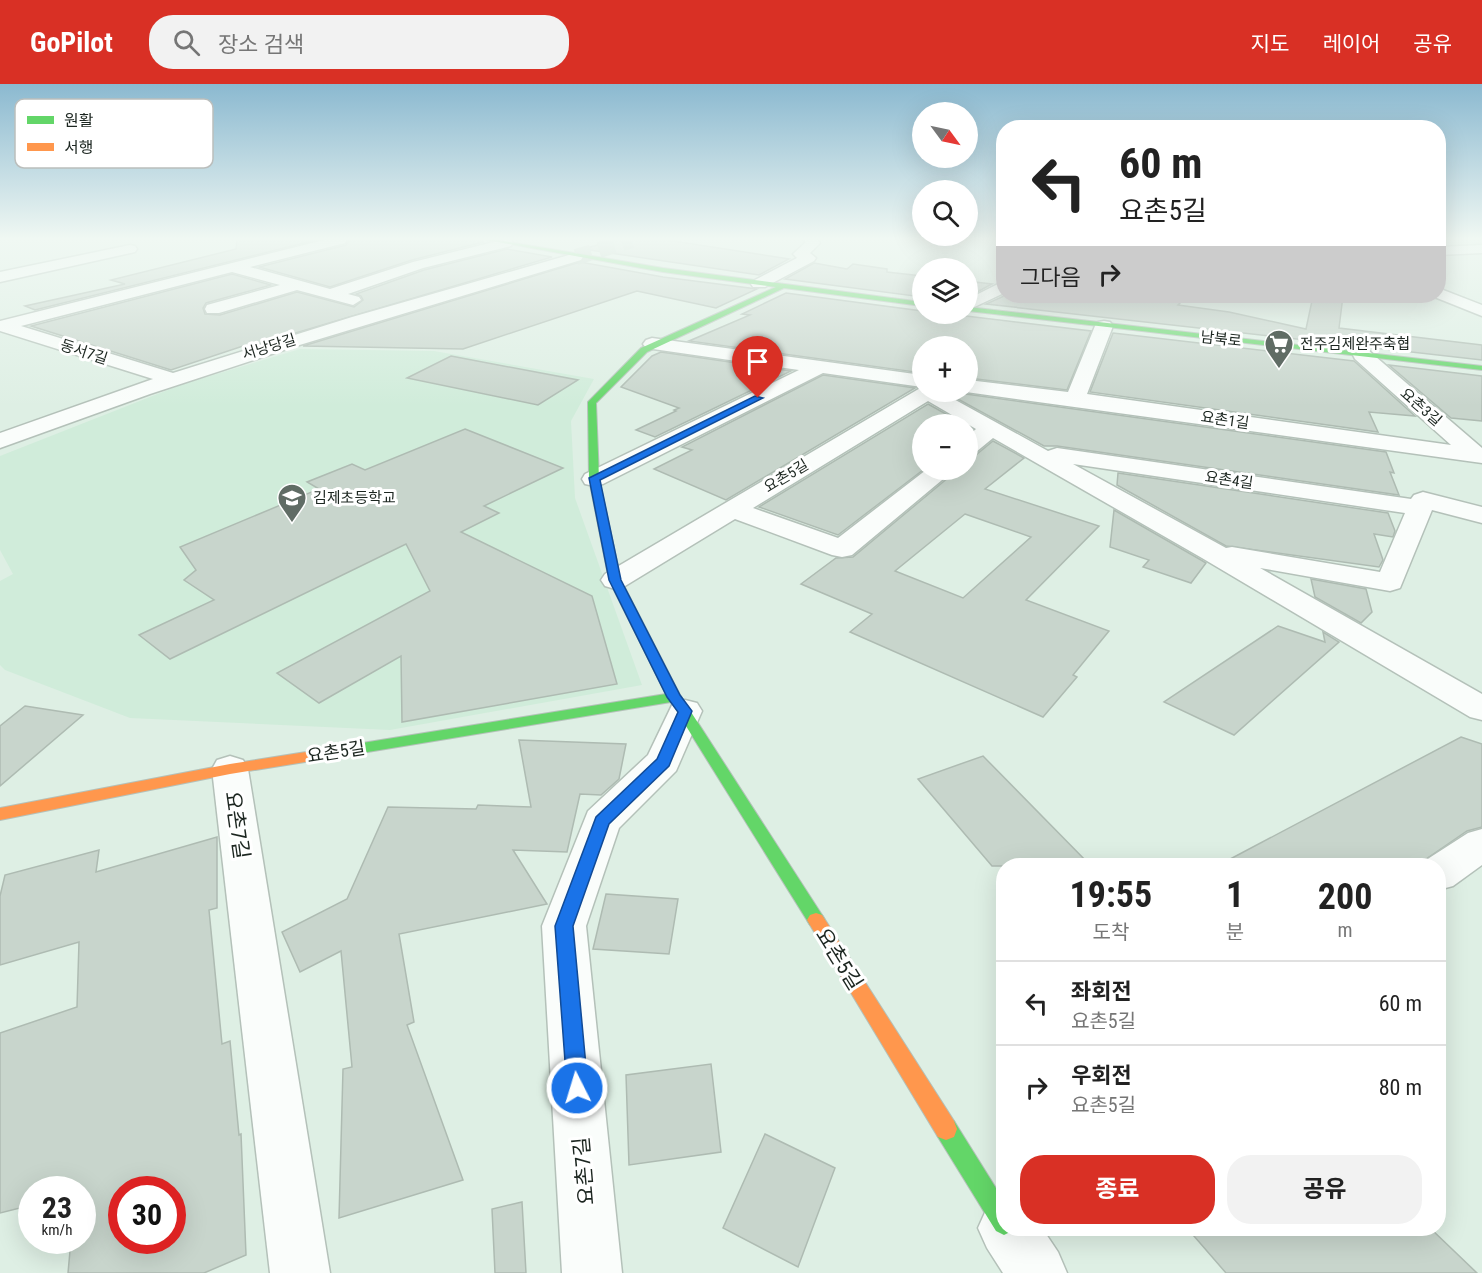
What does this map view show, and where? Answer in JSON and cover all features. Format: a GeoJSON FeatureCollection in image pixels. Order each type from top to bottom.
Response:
{"type":"FeatureCollection","features":[{"type":"Feature","properties":{"kind":"street"},"geometry":{"type":"LineString","coordinates":[[1,326],[120,295]]}},
{"type":"Feature","properties":{"kind":"street"},"geometry":{"type":"LineString","coordinates":[[213,309],[260,295]]}},
{"type":"Feature","properties":{"kind":"street"},"geometry":{"type":"LineString","coordinates":[[337,295],[389,309]]}},
{"type":"Feature","properties":{"kind":"street","name":"서낭당길"},"geometry":{"type":"LineString","coordinates":[[0,441],[169,378],[437,295]]}},
{"type":"Feature","properties":{"kind":"street","name":"요촌5길"},"geometry":{"type":"LineString","coordinates":[[762,295],[644,350],[592,402],[594,478],[615,580],[680,704],[996,1198]]}},
{"type":"Feature","properties":{"kind":"street"},"geometry":{"type":"LineString","coordinates":[[851,295],[912,303]]}},
{"type":"Feature","properties":{"kind":"street"},"geometry":{"type":"LineString","coordinates":[[1446,296],[1482,311]]}},
{"type":"Feature","properties":{"kind":"street","name":"남북로"},"geometry":{"type":"LineString","coordinates":[[978,308],[1104,326],[1482,368]]}},
{"type":"Feature","properties":{"kind":"street","name":"동서7길"},"geometry":{"type":"LineString","coordinates":[[1,326],[169,378]]}},
{"type":"Feature","properties":{"kind":"street"},"geometry":{"type":"LineString","coordinates":[[1075,399],[1104,326]]}},
{"type":"Feature","properties":{"kind":"street"},"geometry":{"type":"LineString","coordinates":[[652,345],[820,367],[912,384]]}},
{"type":"Feature","properties":{"kind":"street","name":"요촌3길"},"geometry":{"type":"LineString","coordinates":[[1362,355],[1480,457]]}},
{"type":"Feature","properties":{"kind":"street"},"geometry":{"type":"LineString","coordinates":[[594,478],[820,367]]}},
{"type":"Feature","properties":{"kind":"street","name":"요촌1길"},"geometry":{"type":"LineString","coordinates":[[978,387],[1480,457]]}},
{"type":"Feature","properties":{"kind":"street","name":"요촌5길"},"geometry":{"type":"LineString","coordinates":[[615,580],[912,392]]}},
{"type":"Feature","properties":{"kind":"street","name":"요촌4길"},"geometry":{"type":"LineString","coordinates":[[948,402],[1482,709]]}},
{"type":"Feature","properties":{"kind":"street"},"geometry":{"type":"LineString","coordinates":[[978,439],[991,428]]}},
{"type":"Feature","properties":{"kind":"street","name":"요촌4길"},"geometry":{"type":"LineString","coordinates":[[1038,452],[1421,504],[1390,582],[1212,552]]}},
{"type":"Feature","properties":{"kind":"street"},"geometry":{"type":"LineString","coordinates":[[730,509],[842,549],[928,480]]}},
{"type":"Feature","properties":{"kind":"street"},"geometry":{"type":"LineString","coordinates":[[1421,504],[1482,515]]}},
{"type":"Feature","properties":{"kind":"street","name":"요촌5길"},"geometry":{"type":"LineString","coordinates":[[0,814],[230,769],[680,704]]}},
{"type":"Feature","properties":{"kind":"street","name":"요촌7길"},"geometry":{"type":"LineString","coordinates":[[592,1273],[564,926],[602,821],[663,762],[680,704]]}},
{"type":"Feature","properties":{"kind":"street","name":"요촌7길"},"geometry":{"type":"LineString","coordinates":[[230,769],[300,1273]]}},
{"type":"Feature","properties":{"kind":"street"},"geometry":{"type":"LineString","coordinates":[[1446,869],[1482,844]]}},
{"type":"Feature","properties":{"kind":"street","name":"요촌5길"},"geometry":{"type":"LineString","coordinates":[[1017,1236],[1037,1273]]}},
{"type":"Feature","properties":{"kind":"shaded area","name":"김제초등학교"},"geometry":{"type":"Polygon","coordinates":[[[300,349],[434,351],[594,379],[571,421],[575,498],[642,685],[390,730],[130,718],[5,670],[0,665],[0,581],[13,574],[0,550],[0,456],[183,384],[300,349]]]}},
{"type":"Feature","properties":{"kind":"building"},"geometry":{"type":"Polygon","coordinates":[[[73,295],[93,295],[35,310],[25,306],[73,295]]]}},
{"type":"Feature","properties":{"kind":"building"},"geometry":{"type":"Polygon","coordinates":[[[149,295],[233,295],[206,303],[203,308],[205,314],[220,315],[285,295],[310,295],[354,307],[363,300],[361,296],[422,295],[252,346],[243,346],[171,370],[31,326],[149,295]]]}},
{"type":"Feature","properties":{"kind":"building"},"geometry":{"type":"Polygon","coordinates":[[[470,295],[624,295],[463,349],[303,346],[470,295]]]}},
{"type":"Feature","properties":{"kind":"building"},"geometry":{"type":"Polygon","coordinates":[[[658,295],[743,295],[716,308],[658,295]]]}},
{"type":"Feature","properties":{"kind":"building"},"geometry":{"type":"Polygon","coordinates":[[[781,295],[805,295],[912,310],[912,324],[978,324],[978,317],[1091,331],[1067,390],[978,379],[978,336],[912,336],[912,372],[689,341],[750,315],[742,314],[781,295]]]}},
{"type":"Feature","properties":{"kind":"building"},"geometry":{"type":"Polygon","coordinates":[[[996,300],[996,303],[1180,303],[1178,305],[1229,312],[1306,329],[1312,303],[1342,303],[1339,328],[1482,345],[1482,360],[986,304],[996,300]]]}},
{"type":"Feature","properties":{"kind":"building"},"geometry":{"type":"Polygon","coordinates":[[[1113,333],[1354,361],[1415,416],[1369,412],[1378,432],[1090,392],[1113,333]]]}},
{"type":"Feature","properties":{"kind":"building"},"geometry":{"type":"Polygon","coordinates":[[[661,352],[791,371],[655,437],[636,430],[679,408],[621,387],[652,356],[661,352]]]}},
{"type":"Feature","properties":{"kind":"building"},"geometry":{"type":"Polygon","coordinates":[[[451,356],[578,380],[538,405],[407,378],[451,356]]]}},
{"type":"Feature","properties":{"kind":"building"},"geometry":{"type":"Polygon","coordinates":[[[1389,365],[1482,376],[1482,421],[1451,418],[1389,365]]]}},
{"type":"Feature","properties":{"kind":"building"},"geometry":{"type":"Polygon","coordinates":[[[823,375],[912,388],[912,390],[726,500],[654,469],[692,450],[682,447],[823,375]]]}},
{"type":"Feature","properties":{"kind":"building"},"geometry":{"type":"Polygon","coordinates":[[[978,396],[1386,452],[1394,473],[1390,472],[1399,495],[1057,446],[1044,446],[963,402],[978,402],[978,396]]]}},
{"type":"Feature","properties":{"kind":"building"},"geometry":{"type":"Polygon","coordinates":[[[928,404],[946,414],[912,414],[912,478],[838,535],[759,507],[928,404]]]}},
{"type":"Feature","properties":{"kind":"building"},"geometry":{"type":"Polygon","coordinates":[[[465,429],[563,468],[484,506],[499,513],[461,532],[592,596],[617,684],[402,722],[401,656],[319,703],[277,673],[430,591],[406,544],[170,659],[139,635],[214,600],[184,580],[196,570],[180,547],[319,489],[307,482],[352,464],[365,470],[465,429]]]}},
{"type":"Feature","properties":{"kind":"building"},"geometry":{"type":"Polygon","coordinates":[[[993,441],[1024,458],[985,489],[1099,526],[1026,600],[1109,631],[1073,675],[1077,677],[1043,717],[850,632],[872,614],[801,584],[836,558],[853,557],[945,480],[978,480],[978,453],[993,441]],[[965,514],[895,571],[963,598],[1031,537],[965,514]]]}},
{"type":"Feature","properties":{"kind":"building"},"geometry":{"type":"Polygon","coordinates":[[[1118,473],[1388,513],[1395,531],[1393,537],[1374,534],[1383,560],[1379,567],[1226,546],[1117,485],[1118,473]]]}},
{"type":"Feature","properties":{"kind":"building"},"geometry":{"type":"Polygon","coordinates":[[[1114,510],[1206,563],[1191,583],[1143,567],[1149,560],[1110,547],[1114,510]]]}},
{"type":"Feature","properties":{"kind":"building"},"geometry":{"type":"Polygon","coordinates":[[[1311,579],[1366,589],[1372,612],[1361,623],[1315,597],[1311,579]]]}},
{"type":"Feature","properties":{"kind":"building"},"geometry":{"type":"Polygon","coordinates":[[[1278,626],[1325,642],[1323,632],[1339,642],[1234,735],[1164,702],[1278,626]]]}},
{"type":"Feature","properties":{"kind":"building"},"geometry":{"type":"Polygon","coordinates":[[[25,706],[83,715],[0,786],[0,726],[25,706]]]}},
{"type":"Feature","properties":{"kind":"building"},"geometry":{"type":"Polygon","coordinates":[[[1461,737],[1482,744],[1482,827],[1467,831],[1428,858],[1232,858],[1461,737]]]}},
{"type":"Feature","properties":{"kind":"building"},"geometry":{"type":"Polygon","coordinates":[[[519,740],[626,744],[619,779],[601,795],[580,794],[567,852],[513,850],[547,904],[399,934],[414,1022],[407,1025],[463,1180],[339,1218],[343,1069],[352,1067],[341,951],[300,972],[282,932],[347,899],[388,807],[476,809],[478,805],[531,807],[519,740]]]}},
{"type":"Feature","properties":{"kind":"building"},"geometry":{"type":"Polygon","coordinates":[[[983,756],[1083,858],[996,858],[996,866],[992,866],[918,779],[983,756]]]}},
{"type":"Feature","properties":{"kind":"building"},"geometry":{"type":"Polygon","coordinates":[[[217,837],[217,908],[209,910],[222,1044],[230,1041],[239,1135],[241,1134],[246,1255],[204,1273],[68,1273],[70,1254],[96,1254],[96,1176],[18,1176],[18,1208],[0,1213],[0,1033],[77,1007],[79,942],[0,965],[0,896],[5,875],[99,850],[96,872],[217,837]]]}},
{"type":"Feature","properties":{"kind":"building"},"geometry":{"type":"Polygon","coordinates":[[[606,894],[678,899],[669,954],[593,949],[606,894]]]}},
{"type":"Feature","properties":{"kind":"building"},"geometry":{"type":"Polygon","coordinates":[[[711,1064],[721,1152],[629,1165],[626,1075],[711,1064]]]}},
{"type":"Feature","properties":{"kind":"building"},"geometry":{"type":"Polygon","coordinates":[[[765,1134],[835,1168],[798,1267],[723,1228],[765,1134]]]}},
{"type":"Feature","properties":{"kind":"building"},"geometry":{"type":"Polygon","coordinates":[[[522,1202],[526,1273],[495,1273],[492,1209],[522,1202]]]}},
{"type":"Feature","properties":{"kind":"building"},"geometry":{"type":"Polygon","coordinates":[[[1194,1236],[1438,1236],[1477,1273],[1226,1273],[1194,1236]]]}},
{"type":"Feature","properties":{"kind":"traffic: fast"},"geometry":{"type":"LineString","coordinates":[[763,295],[644,350],[592,402],[594,479],[615,580],[674,697],[816,920]]}},
{"type":"Feature","properties":{"kind":"traffic: fast"},"geometry":{"type":"LineString","coordinates":[[857,295],[912,303]]}},
{"type":"Feature","properties":{"kind":"traffic: fast"},"geometry":{"type":"LineString","coordinates":[[978,310],[1482,368]]}},
{"type":"Feature","properties":{"kind":"traffic: fast"},"geometry":{"type":"LineString","coordinates":[[325,754],[674,697]]}},
{"type":"Feature","properties":{"kind":"traffic: fast"},"geometry":{"type":"LineString","coordinates":[[946,1129],[996,1210]]}},
{"type":"Feature","properties":{"kind":"traffic: slow"},"geometry":{"type":"LineString","coordinates":[[0,814],[230,769],[325,754]]}},
{"type":"Feature","properties":{"kind":"traffic: slow"},"geometry":{"type":"LineString","coordinates":[[816,920],[946,1129]]}},
{"type":"Feature","properties":{"kind":"place","name":"전주김제완주축협"},"geometry":{"type":"Point","coordinates":[1279,370]}},
{"type":"Feature","properties":{"kind":"place","name":"김제초등학교"},"geometry":{"type":"Point","coordinates":[292,524]}},
{"type":"Feature","properties":{"kind":"route"},"geometry":{"type":"LineString","coordinates":[[577,1088],[564,926],[602,821],[663,762],[685,711],[674,697],[615,580],[594,478],[758,398]]}}]}
